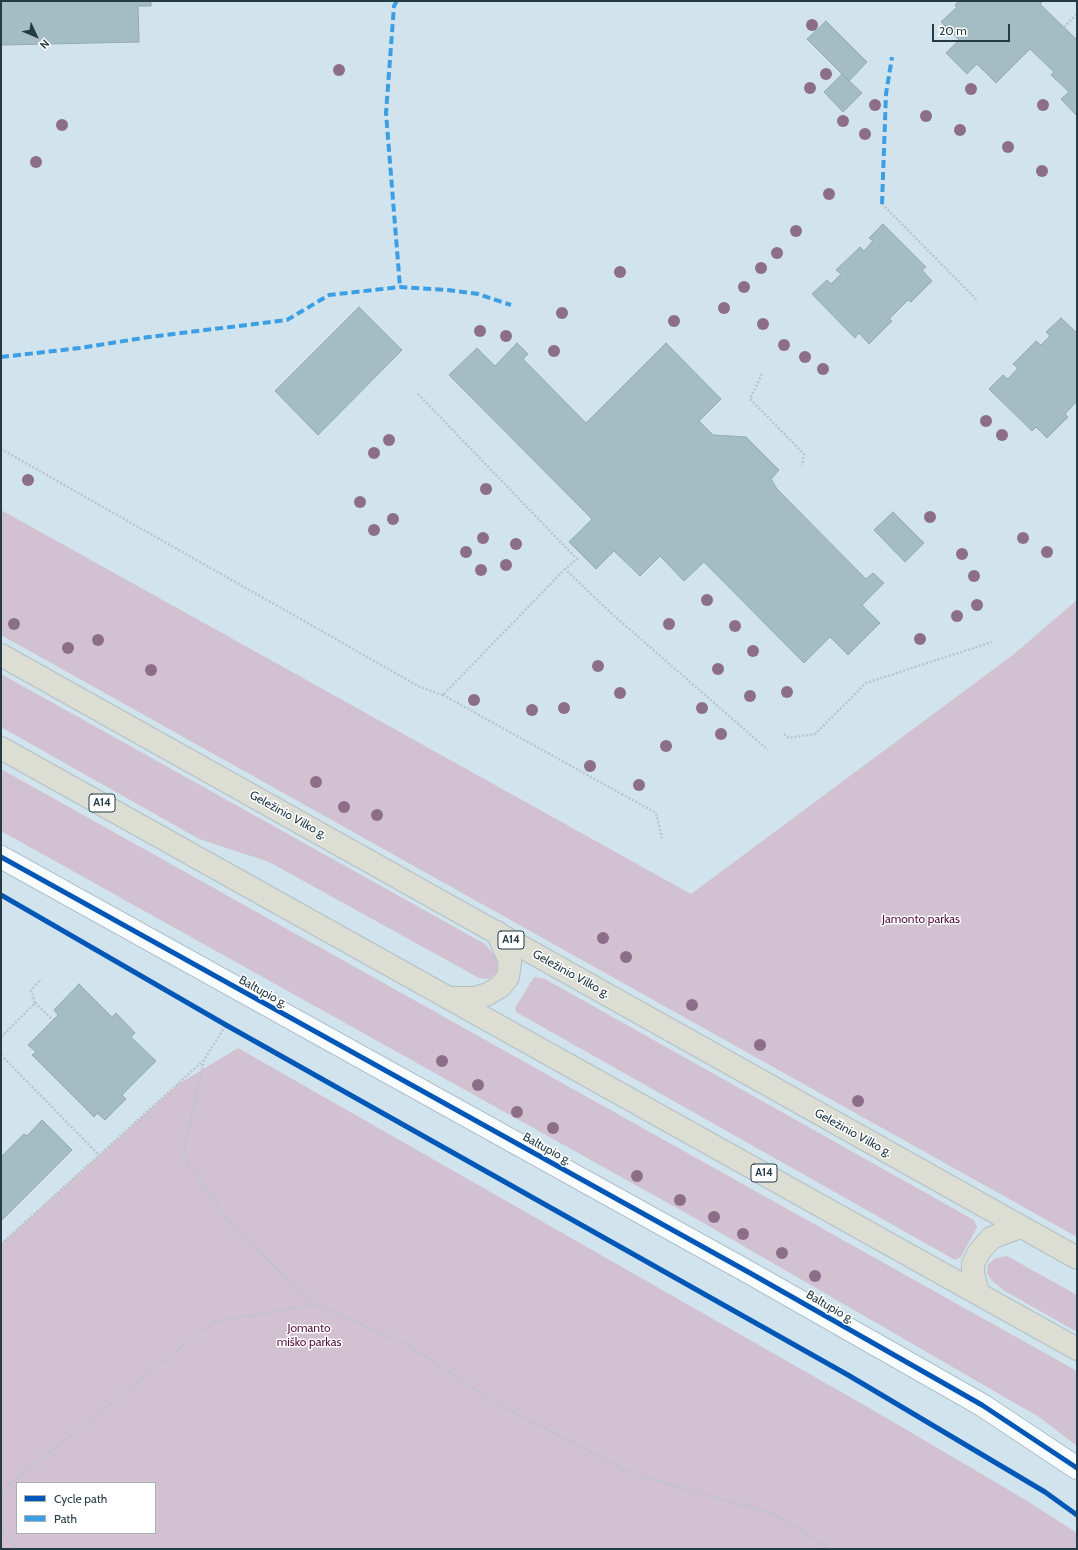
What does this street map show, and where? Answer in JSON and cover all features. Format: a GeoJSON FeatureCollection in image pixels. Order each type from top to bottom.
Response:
{"type":"FeatureCollection","features":[{"type":"Feature","properties":{"kind":"highway","name":"Geležinio Vilko g."},"geometry":{"type":"LineString","coordinates":[[1,655],[1077,1258]]}},
{"type":"Feature","properties":{"kind":"highway","name":"A14"},"geometry":{"type":"LineString","coordinates":[[1,748],[1077,1349]]}},
{"type":"Feature","properties":{"kind":"highway"},"geometry":{"type":"LineString","coordinates":[[450,998],[475,998],[488,994],[501,986],[508,978],[510,962],[497,932]]}},
{"type":"Feature","properties":{"kind":"highway"},"geometry":{"type":"LineString","coordinates":[[978,1293],[973,1273],[973,1264],[979,1252],[991,1238],[1020,1227]]}},
{"type":"Feature","properties":{"kind":"street","name":"Baltupio g."},"geometry":{"type":"LineString","coordinates":[[1,857],[969,1397],[1077,1468]]}},
{"type":"Feature","properties":{"kind":"path"},"geometry":{"type":"LineString","coordinates":[[1064,27],[1077,14]]}},
{"type":"Feature","properties":{"kind":"path"},"geometry":{"type":"LineString","coordinates":[[882,204],[977,300]]}},
{"type":"Feature","properties":{"kind":"path"},"geometry":{"type":"LineString","coordinates":[[762,374],[750,399],[804,454],[802,466]]}},
{"type":"Feature","properties":{"kind":"path"},"geometry":{"type":"LineString","coordinates":[[418,394],[577,559],[565,569],[443,695]]}},
{"type":"Feature","properties":{"kind":"path"},"geometry":{"type":"LineString","coordinates":[[1,449],[420,687],[443,695],[656,813],[662,838]]}},
{"type":"Feature","properties":{"kind":"path"},"geometry":{"type":"LineString","coordinates":[[565,569],[611,613],[768,750]]}},
{"type":"Feature","properties":{"kind":"path"},"geometry":{"type":"LineString","coordinates":[[784,734],[789,738],[815,734],[866,683],[992,642]]}},
{"type":"Feature","properties":{"kind":"path"},"geometry":{"type":"LineString","coordinates":[[41,979],[31,990],[35,1003],[53,1020]]}},
{"type":"Feature","properties":{"kind":"path"},"geometry":{"type":"LineString","coordinates":[[1,1037],[35,1003]]}},
{"type":"Feature","properties":{"kind":"path"},"geometry":{"type":"LineString","coordinates":[[220,1022],[233,1029]]}},
{"type":"Feature","properties":{"kind":"path"},"geometry":{"type":"LineString","coordinates":[[1,1244],[204,1060],[226,1025]]}},
{"type":"Feature","properties":{"kind":"path"},"geometry":{"type":"LineString","coordinates":[[1,1055],[99,1155]]}},
{"type":"Feature","properties":{"kind":"path"},"geometry":{"type":"LineString","coordinates":[[204,1060],[183,1156],[236,1231],[315,1304],[408,1345],[498,1404],[633,1474],[774,1514],[830,1549]]}},
{"type":"Feature","properties":{"kind":"path"},"geometry":{"type":"LineString","coordinates":[[1,1491],[213,1322],[315,1304]]}},
{"type":"Feature","properties":{"kind":"path"},"geometry":{"type":"LineString","coordinates":[[1,1530],[16,1549]]}},
{"type":"Feature","properties":{"kind":"green space","name":"Jamonto parkas"},"geometry":{"type":"Polygon","coordinates":[[[1,510],[691,894],[1014,654],[1077,600],[1077,1237],[1,635],[1,510]]]}},
{"type":"Feature","properties":{"kind":"green space"},"geometry":{"type":"Polygon","coordinates":[[[1,674],[485,944],[498,959],[497,972],[489,979],[479,978],[269,862],[199,839],[1,727],[1,674]]]}},
{"type":"Feature","properties":{"kind":"green space"},"geometry":{"type":"Polygon","coordinates":[[[1,769],[1077,1371],[1077,1446],[1039,1417],[700,1221],[1,831],[1,769]]]}},
{"type":"Feature","properties":{"kind":"green space"},"geometry":{"type":"Polygon","coordinates":[[[534,977],[545,979],[974,1220],[977,1227],[961,1257],[955,1260],[516,1012],[515,1008],[534,977]]]}},
{"type":"Feature","properties":{"kind":"green space","name":"Jomanto miško parkas"},"geometry":{"type":"Polygon","coordinates":[[[238,1048],[878,1413],[1024,1499],[1077,1533],[1077,1549],[1,1549],[1,1244],[177,1085],[238,1048]]]}},
{"type":"Feature","properties":{"kind":"green space"},"geometry":{"type":"Polygon","coordinates":[[[1007,1256],[1077,1295],[1077,1332],[1003,1290],[991,1280],[987,1273],[988,1264],[996,1258],[1007,1256]]]}},
{"type":"Feature","properties":{"kind":"building"},"geometry":{"type":"Polygon","coordinates":[[[1,1],[151,1],[151,6],[138,6],[139,42],[1,45],[1,1]]]}},
{"type":"Feature","properties":{"kind":"building"},"geometry":{"type":"Polygon","coordinates":[[[959,1],[1043,1],[1040,4],[1077,40],[1077,116],[1061,99],[1069,92],[1051,75],[1054,72],[1030,49],[996,83],[977,64],[967,74],[946,53],[959,40],[941,22],[957,7],[955,5],[959,1]]]}},
{"type":"Feature","properties":{"kind":"building"},"geometry":{"type":"Polygon","coordinates":[[[826,21],[867,62],[849,81],[807,39],[826,21]]]}},
{"type":"Feature","properties":{"kind":"building"},"geometry":{"type":"Polygon","coordinates":[[[842,74],[862,93],[843,112],[824,92],[842,74]]]}},
{"type":"Feature","properties":{"kind":"building"},"geometry":{"type":"Polygon","coordinates":[[[883,224],[926,267],[922,270],[932,281],[911,302],[908,300],[889,319],[892,321],[869,344],[859,333],[855,338],[812,294],[827,280],[831,284],[841,274],[836,270],[860,247],[864,251],[873,241],[869,238],[883,224]]]}},
{"type":"Feature","properties":{"kind":"building"},"geometry":{"type":"Polygon","coordinates":[[[359,307],[402,350],[318,435],[275,391],[359,307]]]}},
{"type":"Feature","properties":{"kind":"building"},"geometry":{"type":"Polygon","coordinates":[[[1061,318],[1077,333],[1077,401],[1065,414],[1068,417],[1047,438],[1036,427],[1032,431],[989,389],[1003,375],[1008,379],[1018,368],[1013,364],[1036,341],[1041,345],[1050,336],[1046,332],[1061,318]]]}},
{"type":"Feature","properties":{"kind":"building"},"geometry":{"type":"Polygon","coordinates":[[[517,343],[528,354],[523,359],[586,423],[666,343],[721,399],[699,421],[713,435],[746,437],[779,470],[771,479],[777,489],[866,579],[873,573],[884,583],[862,605],[880,623],[848,655],[830,637],[804,663],[704,562],[684,581],[660,556],[640,576],[614,551],[596,569],[569,542],[592,519],[449,375],[477,348],[495,366],[517,343]]]}},
{"type":"Feature","properties":{"kind":"building"},"geometry":{"type":"Polygon","coordinates":[[[893,512],[924,543],[905,562],[874,530],[893,512]]]}},
{"type":"Feature","properties":{"kind":"building"},"geometry":{"type":"Polygon","coordinates":[[[79,984],[112,1017],[116,1013],[135,1033],[131,1037],[156,1061],[122,1095],[126,1099],[105,1120],[97,1113],[94,1117],[32,1055],[36,1052],[28,1045],[58,1015],[54,1010],[79,984]]]}},
{"type":"Feature","properties":{"kind":"building"},"geometry":{"type":"Polygon","coordinates":[[[42,1120],[72,1150],[1,1221],[1,1157],[24,1134],[27,1136],[42,1120]]]}},
{"type":"Feature","properties":{"kind":"marked path"},"geometry":{"type":"LineString","coordinates":[[397,1],[394,6],[386,113],[400,287]]}},
{"type":"Feature","properties":{"kind":"marked path"},"geometry":{"type":"LineString","coordinates":[[882,204],[886,94],[892,57]]}},
{"type":"Feature","properties":{"kind":"marked path"},"geometry":{"type":"LineString","coordinates":[[1,357],[80,348],[149,337],[287,320],[329,295],[400,287],[448,290],[478,294],[511,305]]}},
{"type":"Feature","properties":{"kind":"cycle path"},"geometry":{"type":"LineString","coordinates":[[1,857],[750,1273],[982,1405],[1077,1468]]}},
{"type":"Feature","properties":{"kind":"cycle path"},"geometry":{"type":"LineString","coordinates":[[1,895],[226,1025],[848,1375],[1045,1492],[1077,1515]]}}]}
